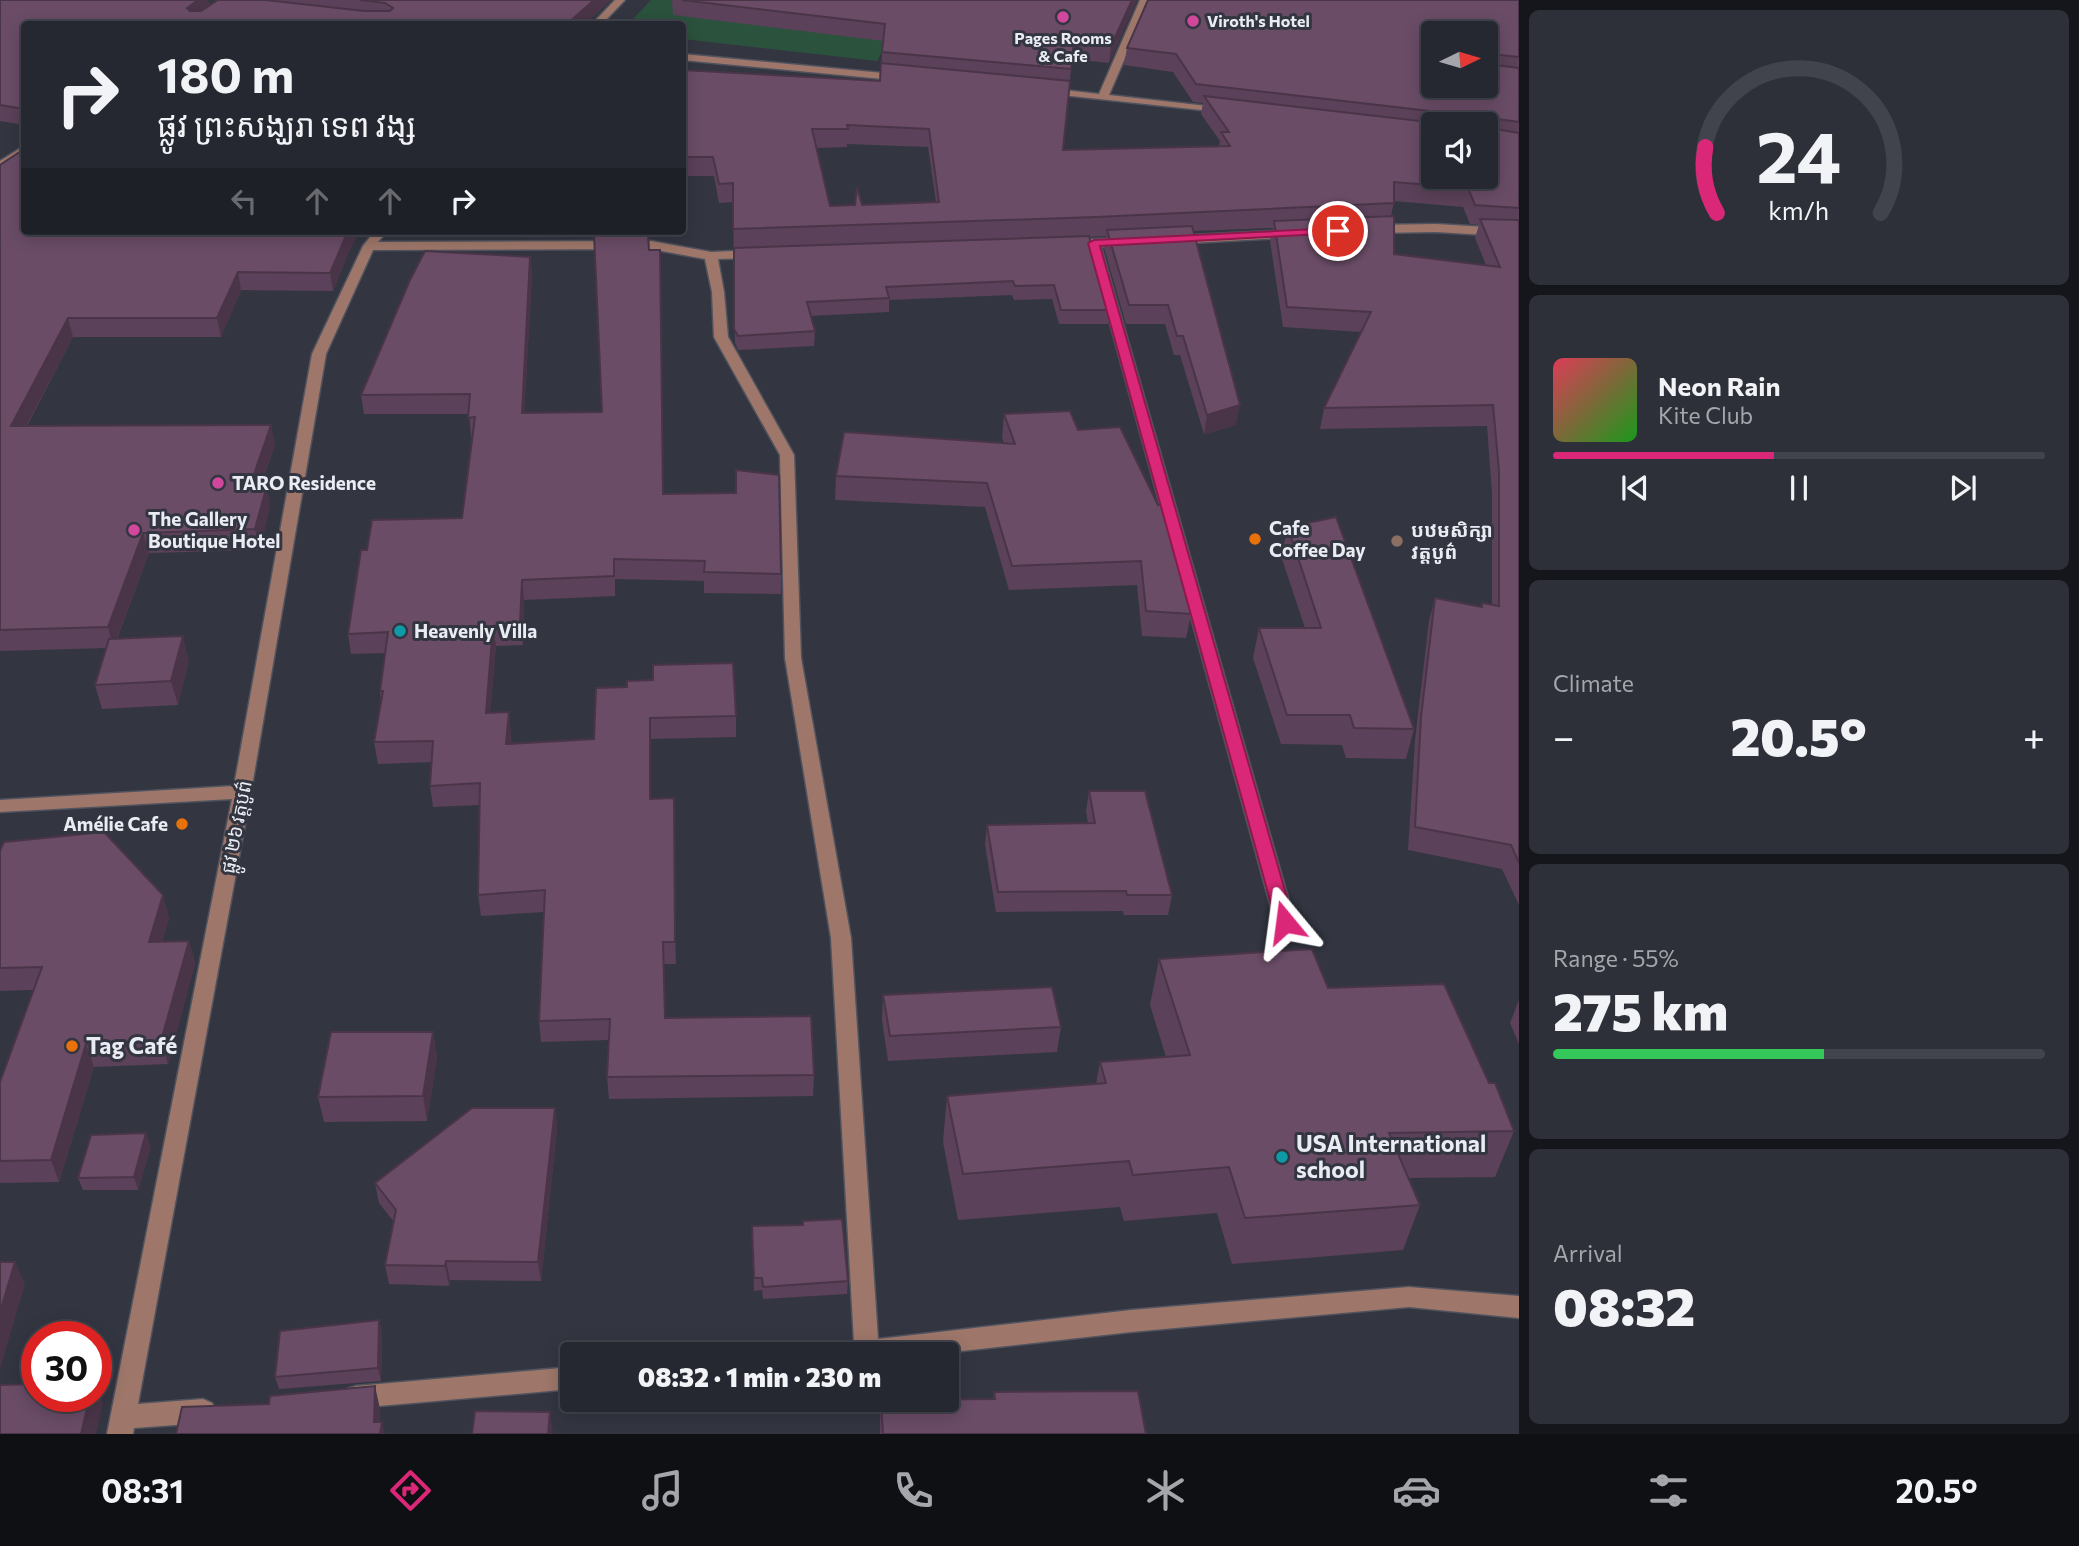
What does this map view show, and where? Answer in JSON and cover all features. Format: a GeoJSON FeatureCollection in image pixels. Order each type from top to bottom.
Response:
{"type":"FeatureCollection","features":[{"type":"Feature","properties":{"kind":"street"},"geometry":{"type":"LineString","coordinates":[[600,21],[620,0]]}},
{"type":"Feature","properties":{"kind":"street"},"geometry":{"type":"LineString","coordinates":[[1102,96],[1145,0]]}},
{"type":"Feature","properties":{"kind":"street"},"geometry":{"type":"LineString","coordinates":[[686,57],[913,79]]}},
{"type":"Feature","properties":{"kind":"street"},"geometry":{"type":"LineString","coordinates":[[1035,90],[1240,113]]}},
{"type":"Feature","properties":{"kind":"street"},"geometry":{"type":"LineString","coordinates":[[0,166],[21,151]]}},
{"type":"Feature","properties":{"kind":"street"},"geometry":{"type":"LineString","coordinates":[[1357,230],[1436,228],[1519,233]]}},
{"type":"Feature","properties":{"kind":"street"},"geometry":{"type":"LineString","coordinates":[[1163,240],[1306,233]]}},
{"type":"Feature","properties":{"kind":"street","name":"ផ្លូវ ២៦ វត្តបូព៌"},"geometry":{"type":"LineString","coordinates":[[121,1426],[242,792],[319,354],[369,246],[378,235]]}},
{"type":"Feature","properties":{"kind":"street"},"geometry":{"type":"LineString","coordinates":[[1053,244],[1135,241]]}},
{"type":"Feature","properties":{"kind":"street"},"geometry":{"type":"LineString","coordinates":[[1094,243],[1285,922]]}},
{"type":"Feature","properties":{"kind":"street"},"geometry":{"type":"LineString","coordinates":[[369,246],[652,245],[711,256],[774,253]]}},
{"type":"Feature","properties":{"kind":"street"},"geometry":{"type":"LineString","coordinates":[[711,256],[718,292],[721,337],[787,455],[793,658],[841,938],[848,1026],[855,1342]]}},
{"type":"Feature","properties":{"kind":"street"},"geometry":{"type":"LineString","coordinates":[[0,806],[242,792]]}},
{"type":"Feature","properties":{"kind":"street"},"geometry":{"type":"LineString","coordinates":[[955,1342],[1131,1321],[1409,1297],[1519,1307]]}},
{"type":"Feature","properties":{"kind":"street"},"geometry":{"type":"LineString","coordinates":[[327,1400],[560,1379]]}},
{"type":"Feature","properties":{"kind":"street"},"geometry":{"type":"LineString","coordinates":[[121,1426],[232,1408]]}},
{"type":"Feature","properties":{"kind":"green space"},"geometry":{"type":"Polygon","coordinates":[[[651,0],[958,0],[897,25],[877,61],[686,39],[686,21],[631,21],[651,0]]]}},
{"type":"Feature","properties":{"kind":"building"},"geometry":{"type":"Polygon","coordinates":[[[0,0],[198,0],[187,8],[190,11],[201,11],[218,0],[266,0],[364,11],[390,11],[393,8],[385,3],[360,0],[594,0],[570,21],[21,21],[21,108],[0,105],[0,0]]]}},
{"type":"Feature","properties":{"kind":"building"},"geometry":{"type":"Polygon","coordinates":[[[682,0],[1132,0],[1111,46],[1074,41],[1071,69],[882,52],[885,24],[682,0]]]}},
{"type":"Feature","properties":{"kind":"building"},"geometry":{"type":"Polygon","coordinates":[[[1148,0],[1519,0],[1519,57],[1498,55],[1498,21],[1421,21],[1421,98],[1498,98],[1498,65],[1519,68],[1519,122],[1498,119],[1498,112],[1438,112],[1196,84],[1176,54],[1127,48],[1148,0]]]}},
{"type":"Feature","properties":{"kind":"building"},"geometry":{"type":"Polygon","coordinates":[[[881,63],[1070,81],[1063,150],[1230,146],[1221,132],[1229,132],[1204,96],[1421,121],[1421,184],[1394,182],[1394,203],[1096,217],[733,229],[733,183],[719,184],[713,157],[686,157],[686,70],[880,81],[881,63]],[[847,125],[848,129],[812,129],[830,206],[855,205],[857,187],[862,205],[939,202],[929,129],[847,125]]]}},
{"type":"Feature","properties":{"kind":"building"},"geometry":{"type":"Polygon","coordinates":[[[1498,130],[1519,133],[1519,208],[1475,205],[1468,189],[1498,189],[1498,130]]]}},
{"type":"Feature","properties":{"kind":"building"},"geometry":{"type":"Polygon","coordinates":[[[21,151],[21,235],[346,235],[330,273],[238,272],[217,318],[68,318],[11,426],[271,425],[250,486],[267,485],[255,529],[143,533],[108,627],[0,630],[0,165],[21,151]]]}},
{"type":"Feature","properties":{"kind":"building"},"geometry":{"type":"Polygon","coordinates":[[[1394,216],[1394,254],[1500,267],[1480,219],[1519,220],[1519,863],[1511,845],[1415,827],[1421,717],[1435,598],[1482,607],[1482,603],[1499,606],[1499,471],[1493,405],[1324,408],[1371,312],[1287,307],[1274,221],[1394,216]]]}},
{"type":"Feature","properties":{"kind":"building"},"geometry":{"type":"Polygon","coordinates":[[[1192,226],[1240,405],[1207,415],[1183,336],[1177,336],[1168,305],[1129,305],[1107,230],[1192,226]]]}},
{"type":"Feature","properties":{"kind":"building"},"geometry":{"type":"Polygon","coordinates":[[[594,235],[648,235],[649,250],[660,250],[663,494],[736,493],[736,470],[779,475],[781,574],[704,572],[705,561],[614,559],[614,576],[522,580],[520,624],[493,626],[486,713],[509,712],[506,744],[594,739],[596,688],[627,687],[627,681],[653,680],[653,665],[733,663],[736,716],[650,718],[650,799],[674,798],[675,942],[663,942],[665,1018],[811,1016],[814,1075],[607,1077],[610,1019],[539,1021],[545,890],[478,895],[480,783],[430,786],[433,741],[374,742],[383,691],[380,691],[388,632],[348,634],[361,550],[367,550],[372,520],[462,518],[475,417],[468,418],[470,394],[361,395],[425,251],[530,257],[522,413],[602,412],[594,235]]]}},
{"type":"Feature","properties":{"kind":"building"},"geometry":{"type":"Polygon","coordinates":[[[1089,236],[1109,310],[1061,310],[1054,285],[1015,286],[1013,281],[886,287],[889,298],[807,302],[815,331],[738,336],[734,329],[734,248],[1089,236]]]}},
{"type":"Feature","properties":{"kind":"building"},"geometry":{"type":"Polygon","coordinates":[[[1070,411],[1078,430],[1120,427],[1158,505],[1166,505],[1173,522],[1185,565],[1191,614],[1146,611],[1141,561],[1012,566],[987,483],[836,476],[844,432],[1015,444],[1004,414],[1070,411]]]}},
{"type":"Feature","properties":{"kind":"building"},"geometry":{"type":"Polygon","coordinates":[[[1336,517],[1414,729],[1354,728],[1350,715],[1287,715],[1259,628],[1321,628],[1288,527],[1336,517]]]}},
{"type":"Feature","properties":{"kind":"building"},"geometry":{"type":"Polygon","coordinates":[[[183,636],[171,681],[95,685],[109,639],[183,636]]]}},
{"type":"Feature","properties":{"kind":"building"},"geometry":{"type":"Polygon","coordinates":[[[1089,791],[1145,791],[1172,895],[1127,895],[1126,891],[998,892],[987,825],[1095,823],[1089,791]]]}},
{"type":"Feature","properties":{"kind":"building"},"geometry":{"type":"Polygon","coordinates":[[[104,832],[163,895],[149,942],[189,941],[161,1041],[86,1044],[51,1160],[0,1161],[0,1082],[42,967],[0,968],[0,851],[4,842],[104,832]]]}},
{"type":"Feature","properties":{"kind":"building"},"geometry":{"type":"Polygon","coordinates":[[[1312,949],[1328,988],[1444,984],[1489,1083],[1495,1083],[1514,1131],[1389,1133],[1420,1205],[1245,1218],[1229,1167],[1133,1175],[1129,1161],[963,1174],[947,1096],[1106,1083],[1100,1062],[1190,1055],[1159,959],[1312,949]]]}},
{"type":"Feature","properties":{"kind":"building"},"geometry":{"type":"Polygon","coordinates":[[[1052,987],[1061,1027],[890,1036],[883,995],[1052,987]]]}},
{"type":"Feature","properties":{"kind":"building"},"geometry":{"type":"Polygon","coordinates":[[[331,1032],[433,1032],[423,1096],[318,1097],[331,1032]]]}},
{"type":"Feature","properties":{"kind":"building"},"geometry":{"type":"Polygon","coordinates":[[[472,1108],[555,1108],[538,1262],[446,1261],[445,1266],[385,1265],[396,1210],[375,1183],[472,1108]]]}},
{"type":"Feature","properties":{"kind":"building"},"geometry":{"type":"Polygon","coordinates":[[[146,1133],[134,1177],[78,1178],[91,1135],[146,1133]]]}},
{"type":"Feature","properties":{"kind":"building"},"geometry":{"type":"Polygon","coordinates":[[[842,1219],[848,1281],[763,1287],[762,1278],[754,1278],[752,1226],[803,1225],[803,1221],[842,1219]]]}},
{"type":"Feature","properties":{"kind":"building"},"geometry":{"type":"Polygon","coordinates":[[[0,1262],[15,1262],[0,1312],[0,1262]]]}},
{"type":"Feature","properties":{"kind":"building"},"geometry":{"type":"Polygon","coordinates":[[[379,1320],[378,1368],[275,1377],[280,1331],[379,1320]]]}},
{"type":"Feature","properties":{"kind":"building"},"geometry":{"type":"Polygon","coordinates":[[[21,1384],[21,1412],[86,1412],[81,1434],[0,1434],[0,1385],[21,1384]]]}},
{"type":"Feature","properties":{"kind":"building"},"geometry":{"type":"Polygon","coordinates":[[[375,1386],[374,1422],[382,1422],[380,1434],[176,1434],[182,1407],[269,1404],[270,1396],[375,1386]]]}},
{"type":"Feature","properties":{"kind":"building"},"geometry":{"type":"Polygon","coordinates":[[[1138,1391],[1146,1434],[883,1434],[882,1412],[959,1412],[959,1399],[995,1399],[994,1392],[1138,1391]]]}},
{"type":"Feature","properties":{"kind":"building"},"geometry":{"type":"Polygon","coordinates":[[[475,1411],[550,1412],[548,1434],[472,1434],[475,1411]]]}},
{"type":"Feature","properties":{"kind":"place","name":"Pages Rooms & Cafe"},"geometry":{"type":"Point","coordinates":[1063,17]}},
{"type":"Feature","properties":{"kind":"place","name":"Viroth's Hotel"},"geometry":{"type":"Point","coordinates":[1193,21]}},
{"type":"Feature","properties":{"kind":"place","name":"TARO Residence"},"geometry":{"type":"Point","coordinates":[218,483]}},
{"type":"Feature","properties":{"kind":"place","name":"The Gallery Boutique Hotel"},"geometry":{"type":"Point","coordinates":[134,530]}},
{"type":"Feature","properties":{"kind":"place","name":"Cafe Coffee Day"},"geometry":{"type":"Point","coordinates":[1255,539]}},
{"type":"Feature","properties":{"kind":"place","name":"បឋមសិក្សា វត្តបូព៌"},"geometry":{"type":"Point","coordinates":[1397,541]}},
{"type":"Feature","properties":{"kind":"place","name":"Heavenly Villa"},"geometry":{"type":"Point","coordinates":[400,631]}},
{"type":"Feature","properties":{"kind":"place","name":"Amélie Cafe"},"geometry":{"type":"Point","coordinates":[182,824]}},
{"type":"Feature","properties":{"kind":"place","name":"Tag Café"},"geometry":{"type":"Point","coordinates":[72,1046]}},
{"type":"Feature","properties":{"kind":"place","name":"USA International school"},"geometry":{"type":"Point","coordinates":[1282,1157]}},
{"type":"Feature","properties":{"kind":"route"},"geometry":{"type":"LineString","coordinates":[[1285,922],[1094,243],[1338,231]]}}]}
